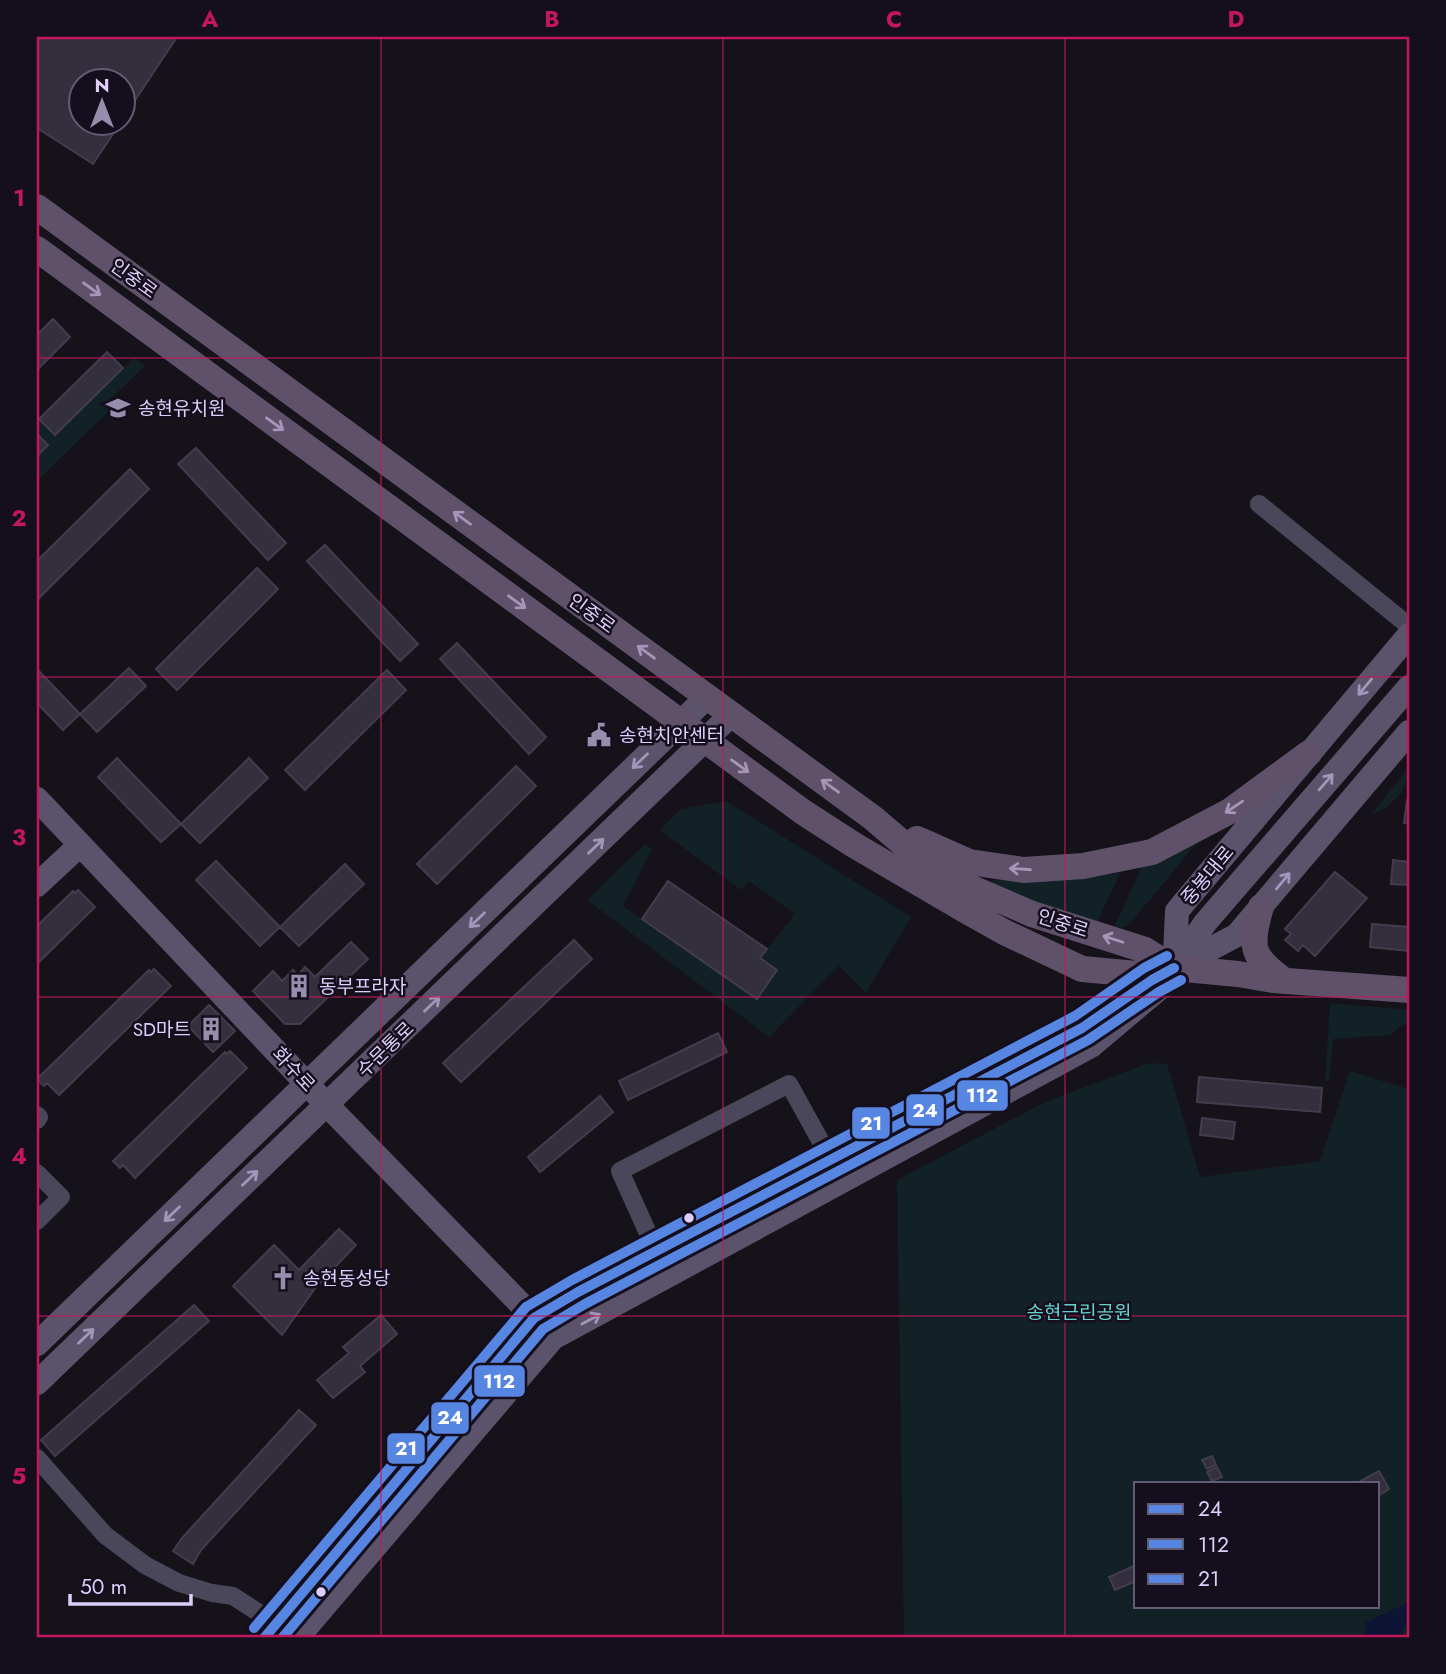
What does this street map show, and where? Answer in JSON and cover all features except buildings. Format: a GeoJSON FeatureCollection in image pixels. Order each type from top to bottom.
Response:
{"type":"FeatureCollection","features":[{"type":"Feature","properties":{"kind":"main road","name":"인중로"},"geometry":{"type":"LineString","coordinates":[[37,207],[873,818],[921,859],[967,886],[1032,914],[1145,950],[1174,968]]}},
{"type":"Feature","properties":{"kind":"main road","name":"인중로"},"geometry":{"type":"LineString","coordinates":[[37,249],[803,812],[844,839],[1004,932],[1082,969],[1137,974],[1174,968],[1285,981],[1409,990]]}},
{"type":"Feature","properties":{"kind":"main road"},"geometry":{"type":"LineString","coordinates":[[873,818],[969,862],[1024,870],[1083,866],[1152,852],[1230,811],[1309,753]]}},
{"type":"Feature","properties":{"kind":"main road"},"geometry":{"type":"LineString","coordinates":[[1261,907],[1254,929],[1255,946],[1262,965],[1285,981]]}},
{"type":"Feature","properties":{"kind":"street"},"geometry":{"type":"LineString","coordinates":[[1258,504],[1409,626]]}},
{"type":"Feature","properties":{"kind":"street","name":"중봉대로"},"geometry":{"type":"LineString","coordinates":[[1174,968],[1177,911],[1409,635]]}},
{"type":"Feature","properties":{"kind":"street"},"geometry":{"type":"LineString","coordinates":[[298,1637],[554,1338],[1091,1046],[1174,976],[1174,968],[1205,923],[1409,687]]}},
{"type":"Feature","properties":{"kind":"street","name":"수문통로"},"geometry":{"type":"LineString","coordinates":[[37,1344],[707,697]]}},
{"type":"Feature","properties":{"kind":"street"},"geometry":{"type":"LineString","coordinates":[[1380,719],[1409,702]]}},
{"type":"Feature","properties":{"kind":"street","name":"수문통로"},"geometry":{"type":"LineString","coordinates":[[37,1383],[732,715]]}},
{"type":"Feature","properties":{"kind":"street"},"geometry":{"type":"LineString","coordinates":[[37,1458],[105,1535],[145,1565],[179,1583],[233,1596],[271,1631],[534,1318],[578,1292],[1082,1028],[1152,980],[1237,935],[1409,732]]}},
{"type":"Feature","properties":{"kind":"street","name":"화수로"},"geometry":{"type":"LineString","coordinates":[[37,799],[327,1105],[554,1338]]}},
{"type":"Feature","properties":{"kind":"street"},"geometry":{"type":"LineString","coordinates":[[37,885],[80,845]]}},
{"type":"Feature","properties":{"kind":"street"},"geometry":{"type":"LineString","coordinates":[[656,1251],[620,1171],[693,1133],[789,1084],[831,1160]]}},
{"type":"Feature","properties":{"kind":"street"},"geometry":{"type":"LineString","coordinates":[[37,1173],[61,1197],[37,1221]]}},
{"type":"Feature","properties":{"kind":"green space"},"geometry":{"type":"Polygon","coordinates":[[[134,358],[145,366],[105,404],[110,410],[37,481],[37,456],[47,445],[37,434],[37,421],[39,419],[55,435],[134,358]]]}},
{"type":"Feature","properties":{"kind":"green space"},"geometry":{"type":"Polygon","coordinates":[[[1409,767],[1403,790],[1386,807],[1372,814],[1409,767]]]}},
{"type":"Feature","properties":{"kind":"green space"},"geometry":{"type":"Polygon","coordinates":[[[726,801],[911,917],[866,993],[839,966],[769,1037],[587,900],[645,844],[652,849],[623,906],[758,999],[777,970],[760,958],[795,914],[749,881],[741,890],[660,830],[681,809],[726,801]]]}},
{"type":"Feature","properties":{"kind":"green space"},"geometry":{"type":"Polygon","coordinates":[[[1198,842],[1132,921],[1125,927],[1114,928],[1142,866],[1198,842]]]}},
{"type":"Feature","properties":{"kind":"green space"},"geometry":{"type":"Polygon","coordinates":[[[1120,873],[1096,925],[1071,918],[990,883],[993,880],[1079,879],[1120,873]]]}},
{"type":"Feature","properties":{"kind":"green space"},"geometry":{"type":"Polygon","coordinates":[[[1330,1003],[1409,1010],[1409,1024],[1402,1025],[1391,1035],[1333,1039],[1329,1080],[1325,1083],[1330,1003]]]}},
{"type":"Feature","properties":{"kind":"green space","name":"송현근린공원"},"geometry":{"type":"Polygon","coordinates":[[[1149,1063],[1167,1064],[1200,1177],[1320,1161],[1350,1071],[1409,1089],[1409,1637],[904,1637],[897,1180],[1045,1102],[1149,1063]]]}},
{"type":"Feature","properties":{"kind":"water"},"geometry":{"type":"Polygon","coordinates":[[[1409,1602],[1409,1622],[1403,1629],[1402,1637],[1356,1637],[1367,1632],[1364,1623],[1409,1602]]]}},
{"type":"Feature","properties":{"kind":"transit line","name":"21"},"geometry":{"type":"LineString","coordinates":[[254,1628],[526,1307],[572,1280],[1075,1016],[1144,968],[1167,956]]}},
{"type":"Feature","properties":{"kind":"transit line","name":"24"},"geometry":{"type":"LineString","coordinates":[[265,1637],[534,1318],[578,1292],[1082,1028],[1174,968]]}},
{"type":"Feature","properties":{"kind":"transit line","name":"112"},"geometry":{"type":"LineString","coordinates":[[283,1637],[543,1329],[585,1304],[1088,1040],[1181,980]]}},
{"type":"Feature","properties":{"kind":"place","name":"송현유치원"},"geometry":{"type":"Point","coordinates":[118,408]}},
{"type":"Feature","properties":{"kind":"place","name":"송현치안센터"},"geometry":{"type":"Point","coordinates":[599,735]}},
{"type":"Feature","properties":{"kind":"place","name":"동부프라자"},"geometry":{"type":"Point","coordinates":[299,986]}},
{"type":"Feature","properties":{"kind":"place","name":"SD마트"},"geometry":{"type":"Point","coordinates":[211,1029]}},
{"type":"Feature","properties":{"kind":"place","name":"송현동성당"},"geometry":{"type":"Point","coordinates":[283,1278]}}]}
